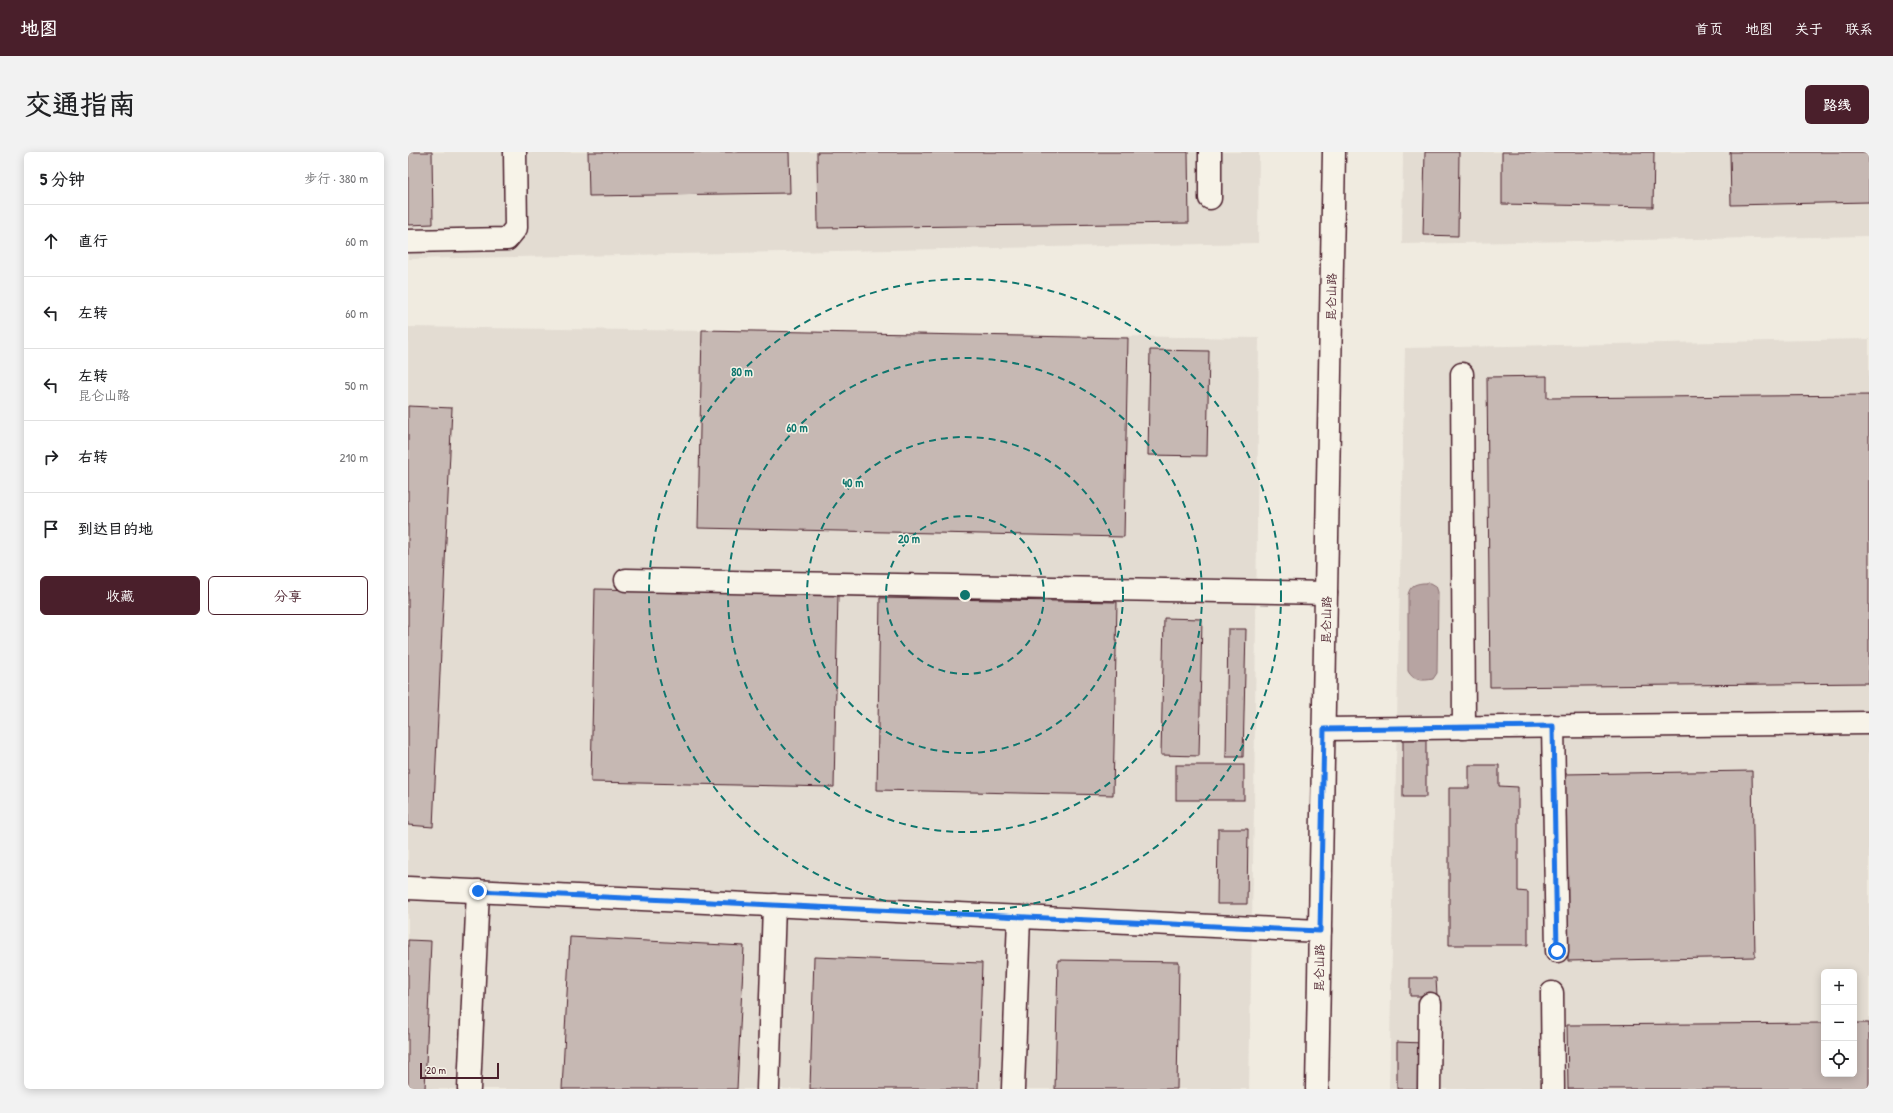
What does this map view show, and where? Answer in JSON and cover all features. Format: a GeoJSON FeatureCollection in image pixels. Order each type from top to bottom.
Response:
{"type":"FeatureCollection","features":[{"type":"Feature","properties":{"kind":"street"},"geometry":{"type":"LineString","coordinates":[[408,241],[507,239],[516,228],[515,152]]}},
{"type":"Feature","properties":{"kind":"street"},"geometry":{"type":"LineString","coordinates":[[1210,152],[1210,198]]}},
{"type":"Feature","properties":{"kind":"street","name":"昆仑山路"},"geometry":{"type":"LineString","coordinates":[[1317,1089],[1334,152]]}},
{"type":"Feature","properties":{"kind":"street"},"geometry":{"type":"LineString","coordinates":[[1462,374],[1464,728]]}},
{"type":"Feature","properties":{"kind":"street"},"geometry":{"type":"LineString","coordinates":[[626,580],[1326,593]]}},
{"type":"Feature","properties":{"kind":"street"},"geometry":{"type":"LineString","coordinates":[[1324,729],[1869,723]]}},
{"type":"Feature","properties":{"kind":"street"},"geometry":{"type":"LineString","coordinates":[[1553,726],[1557,951]]}},
{"type":"Feature","properties":{"kind":"street"},"geometry":{"type":"LineString","coordinates":[[408,888],[1320,931]]}},
{"type":"Feature","properties":{"kind":"street"},"geometry":{"type":"LineString","coordinates":[[469,1089],[478,891]]}},
{"type":"Feature","properties":{"kind":"street"},"geometry":{"type":"LineString","coordinates":[[768,1089],[774,905]]}},
{"type":"Feature","properties":{"kind":"street"},"geometry":{"type":"LineString","coordinates":[[1013,1089],[1019,917]]}},
{"type":"Feature","properties":{"kind":"street"},"geometry":{"type":"LineString","coordinates":[[1552,993],[1553,1089]]}},
{"type":"Feature","properties":{"kind":"street"},"geometry":{"type":"LineString","coordinates":[[1428,1089],[1430,1004]]}},
{"type":"Feature","properties":{"kind":"shaded area"},"geometry":{"type":"Polygon","coordinates":[[[408,152],[1259,152],[1258,243],[408,259],[408,152]]]}},
{"type":"Feature","properties":{"kind":"shaded area"},"geometry":{"type":"Polygon","coordinates":[[[1403,152],[1869,152],[1869,236],[1402,244],[1403,152]]]}},
{"type":"Feature","properties":{"kind":"shaded area"},"geometry":{"type":"Polygon","coordinates":[[[408,327],[1259,338],[1254,809],[1249,1089],[408,1089],[408,327]]]}},
{"type":"Feature","properties":{"kind":"shaded area"},"geometry":{"type":"Polygon","coordinates":[[[1869,339],[1869,1089],[1389,1089],[1405,348],[1869,339]]]}},
{"type":"Feature","properties":{"kind":"shaded area"},"geometry":{"type":"Polygon","coordinates":[[[1423,583],[1431,583],[1436,586],[1438,592],[1437,673],[1433,679],[1419,680],[1413,677],[1408,671],[1408,595],[1413,586],[1423,583]]]}},
{"type":"Feature","properties":{"kind":"building"},"geometry":{"type":"Polygon","coordinates":[[[408,152],[432,152],[433,224],[408,225],[408,152]]]}},
{"type":"Feature","properties":{"kind":"building"},"geometry":{"type":"Polygon","coordinates":[[[588,152],[789,152],[790,193],[589,196],[588,152]]]}},
{"type":"Feature","properties":{"kind":"building"},"geometry":{"type":"Polygon","coordinates":[[[817,152],[1188,152],[1189,223],[818,228],[817,152]]]}},
{"type":"Feature","properties":{"kind":"building"},"geometry":{"type":"Polygon","coordinates":[[[1425,152],[1459,152],[1458,236],[1423,235],[1425,152]]]}},
{"type":"Feature","properties":{"kind":"building"},"geometry":{"type":"Polygon","coordinates":[[[1502,152],[1654,152],[1653,207],[1502,204],[1502,152]]]}},
{"type":"Feature","properties":{"kind":"building"},"geometry":{"type":"Polygon","coordinates":[[[1730,152],[1869,152],[1869,202],[1731,205],[1730,152]]]}},
{"type":"Feature","properties":{"kind":"building"},"geometry":{"type":"Polygon","coordinates":[[[702,330],[1128,338],[1124,537],[698,528],[702,330]]]}},
{"type":"Feature","properties":{"kind":"building"},"geometry":{"type":"Polygon","coordinates":[[[1150,350],[1209,351],[1207,456],[1148,455],[1150,350]]]}},
{"type":"Feature","properties":{"kind":"building"},"geometry":{"type":"Polygon","coordinates":[[[1547,376],[1547,398],[1869,395],[1869,683],[1490,687],[1487,377],[1547,376]]]}},
{"type":"Feature","properties":{"kind":"building"},"geometry":{"type":"Polygon","coordinates":[[[408,406],[452,408],[433,827],[408,825],[408,406]]]}},
{"type":"Feature","properties":{"kind":"building"},"geometry":{"type":"Polygon","coordinates":[[[595,589],[838,594],[834,787],[591,782],[595,589]]]}},
{"type":"Feature","properties":{"kind":"building"},"geometry":{"type":"Polygon","coordinates":[[[880,598],[1117,602],[1113,795],[877,790],[880,598]]]}},
{"type":"Feature","properties":{"kind":"building"},"geometry":{"type":"Polygon","coordinates":[[[1164,618],[1202,619],[1199,756],[1161,755],[1164,618]]]}},
{"type":"Feature","properties":{"kind":"building"},"geometry":{"type":"Polygon","coordinates":[[[1228,629],[1246,629],[1243,757],[1226,757],[1228,629]]]}},
{"type":"Feature","properties":{"kind":"building"},"geometry":{"type":"Polygon","coordinates":[[[1403,735],[1426,735],[1426,797],[1403,797],[1403,735]]]}},
{"type":"Feature","properties":{"kind":"building"},"geometry":{"type":"Polygon","coordinates":[[[1176,765],[1244,765],[1244,800],[1176,800],[1176,765]]]}},
{"type":"Feature","properties":{"kind":"building"},"geometry":{"type":"Polygon","coordinates":[[[1469,765],[1499,765],[1499,786],[1518,787],[1518,891],[1528,892],[1528,945],[1449,945],[1449,788],[1469,788],[1469,765]]]}},
{"type":"Feature","properties":{"kind":"building"},"geometry":{"type":"Polygon","coordinates":[[[1752,771],[1755,957],[1568,961],[1564,774],[1752,771]]]}},
{"type":"Feature","properties":{"kind":"building"},"geometry":{"type":"Polygon","coordinates":[[[1218,829],[1248,829],[1247,904],[1217,904],[1218,829]]]}},
{"type":"Feature","properties":{"kind":"building"},"geometry":{"type":"Polygon","coordinates":[[[570,937],[744,946],[737,1089],[562,1089],[570,937]]]}},
{"type":"Feature","properties":{"kind":"building"},"geometry":{"type":"Polygon","coordinates":[[[408,940],[431,941],[425,1089],[408,1089],[408,940]]]}},
{"type":"Feature","properties":{"kind":"building"},"geometry":{"type":"Polygon","coordinates":[[[814,957],[982,963],[978,1089],[810,1089],[814,957]]]}},
{"type":"Feature","properties":{"kind":"building"},"geometry":{"type":"Polygon","coordinates":[[[1058,960],[1179,962],[1177,1089],[1055,1089],[1058,960]]]}},
{"type":"Feature","properties":{"kind":"building"},"geometry":{"type":"Polygon","coordinates":[[[1410,978],[1436,978],[1437,996],[1410,996],[1410,978]]]}},
{"type":"Feature","properties":{"kind":"building"},"geometry":{"type":"Polygon","coordinates":[[[1821,1023],[1821,1077],[1857,1077],[1857,1023],[1869,1023],[1869,1089],[1568,1089],[1567,1025],[1821,1023]]]}},
{"type":"Feature","properties":{"kind":"building"},"geometry":{"type":"Polygon","coordinates":[[[1397,1042],[1424,1043],[1423,1089],[1397,1089],[1397,1042]]]}},
{"type":"Feature","properties":{"kind":"route"},"geometry":{"type":"LineString","coordinates":[[478,891],[1320,931],[1324,729],[1553,726],[1557,951]]}}]}
